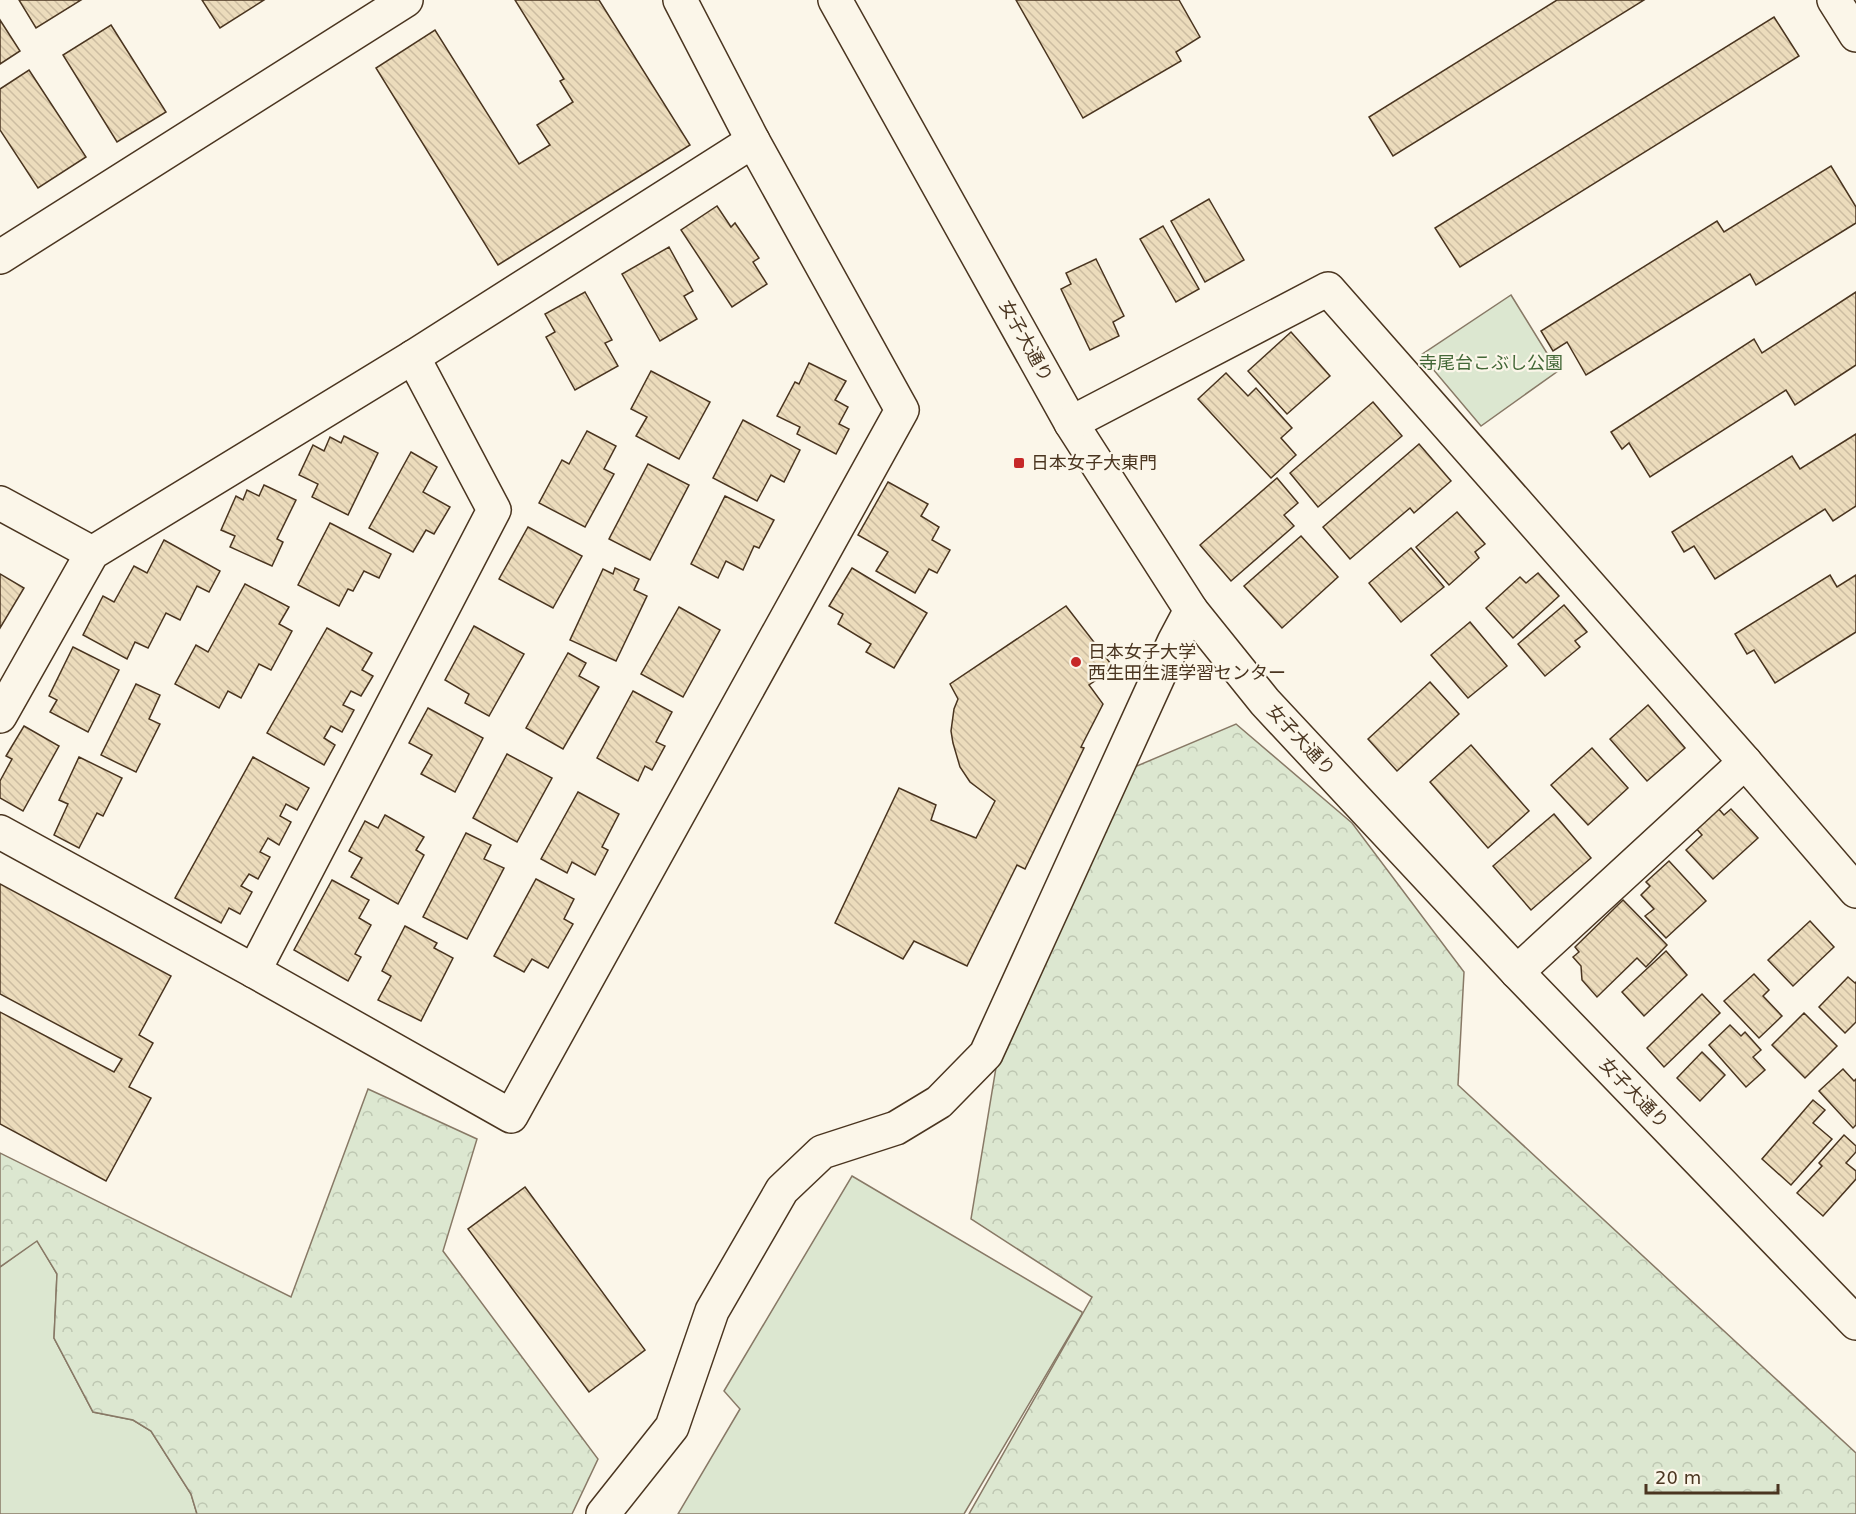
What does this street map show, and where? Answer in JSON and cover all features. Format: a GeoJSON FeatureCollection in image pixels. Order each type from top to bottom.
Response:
{"type":"FeatureCollection","features":[{"type":"Feature","properties":{"kind":"street"},"geometry":{"type":"LineString","coordinates":[[0,257],[406,0]]}},
{"type":"Feature","properties":{"kind":"street"},"geometry":{"type":"LineString","coordinates":[[0,832],[254,971],[511,1116],[902,410],[753,141],[680,0]]}},
{"type":"Feature","properties":{"kind":"street","name":"女子大通り"},"geometry":{"type":"LineString","coordinates":[[835,0],[1071,423],[1191,610],[1265,702],[1517,972],[1856,1323]]}},
{"type":"Feature","properties":{"kind":"street"},"geometry":{"type":"LineString","coordinates":[[1834,0],[1856,35]]}},
{"type":"Feature","properties":{"kind":"street"},"geometry":{"type":"LineString","coordinates":[[0,716],[92,553],[413,357],[753,141]]}},
{"type":"Feature","properties":{"kind":"street"},"geometry":{"type":"LineString","coordinates":[[1071,423],[1328,289],[1856,891]]}},
{"type":"Feature","properties":{"kind":"street"},"geometry":{"type":"LineString","coordinates":[[254,971],[494,510],[413,357]]}},
{"type":"Feature","properties":{"kind":"street"},"geometry":{"type":"LineString","coordinates":[[0,503],[92,553]]}},
{"type":"Feature","properties":{"kind":"street"},"geometry":{"type":"LineString","coordinates":[[603,1514],[672,1427],[712,1311],[782,1190],[822,1152],[896,1128],[939,1102],[986,1054],[1174,642],[1191,610]]}},
{"type":"Feature","properties":{"kind":"street"},"geometry":{"type":"LineString","coordinates":[[1517,972],[1745,762]]}},
{"type":"Feature","properties":{"kind":"green space","name":"寺尾台こぶし公園"},"geometry":{"type":"Polygon","coordinates":[[[1511,295],[1558,371],[1481,426],[1421,355],[1511,295]]]}},
{"type":"Feature","properties":{"kind":"green space"},"geometry":{"type":"Polygon","coordinates":[[[1236,724],[1352,823],[1464,972],[1458,1085],[1856,1453],[1856,1514],[969,1514],[1092,1297],[971,1219],[1008,995],[1118,774],[1236,724]]]}},
{"type":"Feature","properties":{"kind":"green space"},"geometry":{"type":"Polygon","coordinates":[[[368,1089],[477,1139],[443,1251],[598,1459],[572,1514],[197,1514],[191,1494],[151,1431],[133,1420],[93,1412],[54,1338],[57,1274],[37,1241],[0,1267],[0,1153],[291,1297],[368,1089]]]}},
{"type":"Feature","properties":{"kind":"green space"},"geometry":{"type":"Polygon","coordinates":[[[852,1176],[1082,1314],[964,1514],[678,1514],[740,1409],[724,1391],[852,1176]]]}},
{"type":"Feature","properties":{"kind":"green space"},"geometry":{"type":"Polygon","coordinates":[[[37,1240],[57,1274],[54,1338],[93,1412],[133,1420],[151,1431],[191,1494],[197,1514],[0,1514],[0,1267],[37,1240]]]}},
{"type":"Feature","properties":{"kind":"building"},"geometry":{"type":"Polygon","coordinates":[[[19,0],[81,0],[36,28],[19,0]]]}},
{"type":"Feature","properties":{"kind":"building"},"geometry":{"type":"Polygon","coordinates":[[[202,0],[264,0],[220,28],[202,0]]]}},
{"type":"Feature","properties":{"kind":"building"},"geometry":{"type":"Polygon","coordinates":[[[515,0],[599,0],[690,145],[498,265],[376,68],[435,30],[519,164],[550,145],[537,125],[573,102],[560,81],[564,79],[515,0]]]}},
{"type":"Feature","properties":{"kind":"building"},"geometry":{"type":"Polygon","coordinates":[[[1016,0],[1179,0],[1200,37],[1176,52],[1181,61],[1083,118],[1016,0]]]}},
{"type":"Feature","properties":{"kind":"building"},"geometry":{"type":"Polygon","coordinates":[[[1557,0],[1644,0],[1393,156],[1369,117],[1557,0]]]}},
{"type":"Feature","properties":{"kind":"building"},"geometry":{"type":"Polygon","coordinates":[[[1774,17],[1799,56],[1460,267],[1435,228],[1774,17]]]}},
{"type":"Feature","properties":{"kind":"building"},"geometry":{"type":"Polygon","coordinates":[[[0,20],[20,51],[0,64],[0,20]]]}},
{"type":"Feature","properties":{"kind":"building"},"geometry":{"type":"Polygon","coordinates":[[[111,25],[166,112],[117,142],[63,55],[111,25]]]}},
{"type":"Feature","properties":{"kind":"building"},"geometry":{"type":"Polygon","coordinates":[[[29,70],[86,157],[38,188],[0,130],[0,89],[29,70]]]}},
{"type":"Feature","properties":{"kind":"building"},"geometry":{"type":"Polygon","coordinates":[[[1831,166],[1856,207],[1856,223],[1756,285],[1750,274],[1586,375],[1567,342],[1553,351],[1541,331],[1717,221],[1724,232],[1831,166]]]}},
{"type":"Feature","properties":{"kind":"building"},"geometry":{"type":"Polygon","coordinates":[[[1209,199],[1244,260],[1205,282],[1171,221],[1209,199]]]}},
{"type":"Feature","properties":{"kind":"building"},"geometry":{"type":"Polygon","coordinates":[[[717,206],[731,227],[735,223],[759,258],[753,262],[767,284],[732,307],[681,230],[717,206]]]}},
{"type":"Feature","properties":{"kind":"building"},"geometry":{"type":"Polygon","coordinates":[[[1163,226],[1199,289],[1176,302],[1140,239],[1163,226]]]}},
{"type":"Feature","properties":{"kind":"building"},"geometry":{"type":"Polygon","coordinates":[[[669,247],[693,291],[684,296],[697,319],[660,341],[622,274],[669,247]]]}},
{"type":"Feature","properties":{"kind":"building"},"geometry":{"type":"Polygon","coordinates":[[[1096,259],[1124,316],[1113,322],[1119,336],[1090,350],[1061,289],[1071,284],[1066,273],[1096,259]]]}},
{"type":"Feature","properties":{"kind":"building"},"geometry":{"type":"Polygon","coordinates":[[[585,292],[612,340],[605,343],[618,366],[575,390],[546,337],[555,332],[545,314],[585,292]]]}},
{"type":"Feature","properties":{"kind":"building"},"geometry":{"type":"Polygon","coordinates":[[[1856,292],[1856,365],[1795,405],[1786,390],[1650,477],[1629,443],[1622,449],[1611,432],[1754,339],[1762,353],[1856,292]]]}},
{"type":"Feature","properties":{"kind":"building"},"geometry":{"type":"Polygon","coordinates":[[[1291,332],[1330,376],[1287,414],[1248,371],[1291,332]]]}},
{"type":"Feature","properties":{"kind":"building"},"geometry":{"type":"Polygon","coordinates":[[[809,363],[846,381],[835,400],[848,407],[839,424],[849,429],[836,454],[797,434],[800,427],[777,416],[795,382],[799,384],[809,363]]]}},
{"type":"Feature","properties":{"kind":"building"},"geometry":{"type":"Polygon","coordinates":[[[651,371],[710,402],[679,459],[636,436],[647,417],[631,409],[651,371]]]}},
{"type":"Feature","properties":{"kind":"building"},"geometry":{"type":"Polygon","coordinates":[[[1226,373],[1248,396],[1256,388],[1292,428],[1281,438],[1296,455],[1271,478],[1198,399],[1226,373]]]}},
{"type":"Feature","properties":{"kind":"building"},"geometry":{"type":"Polygon","coordinates":[[[1373,402],[1402,436],[1318,507],[1290,473],[1373,402]]]}},
{"type":"Feature","properties":{"kind":"building"},"geometry":{"type":"Polygon","coordinates":[[[743,420],[800,450],[784,482],[771,475],[757,501],[713,478],[743,420]]]}},
{"type":"Feature","properties":{"kind":"building"},"geometry":{"type":"Polygon","coordinates":[[[587,431],[616,446],[604,469],[614,474],[585,527],[539,503],[562,460],[569,464],[587,431]]]}},
{"type":"Feature","properties":{"kind":"building"},"geometry":{"type":"Polygon","coordinates":[[[1856,434],[1856,506],[1833,521],[1825,509],[1715,579],[1694,546],[1684,552],[1672,532],[1792,456],[1800,469],[1856,434]]]}},
{"type":"Feature","properties":{"kind":"building"},"geometry":{"type":"Polygon","coordinates":[[[344,436],[378,453],[348,515],[312,497],[318,484],[299,475],[313,445],[324,451],[330,437],[341,443],[344,436]]]}},
{"type":"Feature","properties":{"kind":"building"},"geometry":{"type":"Polygon","coordinates":[[[1419,444],[1451,481],[1414,513],[1410,508],[1350,559],[1323,527],[1419,444]]]}},
{"type":"Feature","properties":{"kind":"building"},"geometry":{"type":"Polygon","coordinates":[[[411,452],[437,467],[423,492],[450,507],[434,534],[426,530],[413,552],[369,528],[411,452]]]}},
{"type":"Feature","properties":{"kind":"building"},"geometry":{"type":"Polygon","coordinates":[[[648,464],[689,485],[650,560],[609,539],[648,464]]]}},
{"type":"Feature","properties":{"kind":"building"},"geometry":{"type":"Polygon","coordinates":[[[1277,478],[1298,503],[1284,515],[1294,526],[1231,581],[1200,545],[1277,478]]]}},
{"type":"Feature","properties":{"kind":"building"},"geometry":{"type":"Polygon","coordinates":[[[888,482],[928,504],[921,516],[939,527],[932,540],[950,550],[937,573],[929,569],[915,593],[876,571],[888,552],[858,535],[888,482]]]}},
{"type":"Feature","properties":{"kind":"building"},"geometry":{"type":"Polygon","coordinates":[[[264,485],[296,500],[277,539],[283,542],[272,566],[230,547],[235,536],[221,530],[236,496],[243,500],[247,490],[259,496],[264,485]]]}},
{"type":"Feature","properties":{"kind":"building"},"geometry":{"type":"Polygon","coordinates":[[[725,496],[774,520],[759,548],[754,546],[743,570],[726,561],[718,578],[691,564],[725,496]]]}},
{"type":"Feature","properties":{"kind":"building"},"geometry":{"type":"Polygon","coordinates":[[[1457,512],[1485,544],[1475,552],[1479,558],[1449,585],[1416,547],[1457,512]]]}},
{"type":"Feature","properties":{"kind":"building"},"geometry":{"type":"Polygon","coordinates":[[[330,523],[391,554],[379,578],[364,571],[353,591],[348,589],[339,606],[298,585],[330,523]]]}},
{"type":"Feature","properties":{"kind":"building"},"geometry":{"type":"Polygon","coordinates":[[[528,527],[582,556],[553,608],[499,579],[528,527]]]}},
{"type":"Feature","properties":{"kind":"building"},"geometry":{"type":"Polygon","coordinates":[[[1301,536],[1338,577],[1282,628],[1244,586],[1301,536]]]}},
{"type":"Feature","properties":{"kind":"building"},"geometry":{"type":"Polygon","coordinates":[[[164,540],[220,571],[209,592],[197,586],[180,620],[166,613],[148,648],[135,642],[127,659],[83,635],[103,596],[114,602],[134,566],[147,573],[164,540]]]}},
{"type":"Feature","properties":{"kind":"building"},"geometry":{"type":"Polygon","coordinates":[[[1411,548],[1444,587],[1401,622],[1369,583],[1411,548]]]}},
{"type":"Feature","properties":{"kind":"building"},"geometry":{"type":"Polygon","coordinates":[[[615,568],[639,579],[634,590],[647,596],[616,661],[570,640],[603,569],[613,574],[615,568]]]}},
{"type":"Feature","properties":{"kind":"building"},"geometry":{"type":"Polygon","coordinates":[[[852,568],[927,613],[894,668],[866,652],[871,644],[838,624],[843,614],[829,606],[852,568]]]}},
{"type":"Feature","properties":{"kind":"building"},"geometry":{"type":"Polygon","coordinates":[[[1538,573],[1559,596],[1513,638],[1486,608],[1520,577],[1526,583],[1538,573]]]}},
{"type":"Feature","properties":{"kind":"building"},"geometry":{"type":"Polygon","coordinates":[[[0,574],[24,588],[0,628],[0,574]]]}},
{"type":"Feature","properties":{"kind":"building"},"geometry":{"type":"Polygon","coordinates":[[[1830,575],[1837,587],[1856,575],[1856,632],[1775,683],[1754,650],[1747,654],[1735,634],[1830,575]]]}},
{"type":"Feature","properties":{"kind":"building"},"geometry":{"type":"Polygon","coordinates":[[[245,584],[289,607],[279,624],[292,631],[271,670],[259,664],[241,698],[228,691],[219,708],[175,684],[196,645],[208,652],[245,584]]]}},
{"type":"Feature","properties":{"kind":"building"},"geometry":{"type":"Polygon","coordinates":[[[1564,605],[1587,632],[1575,641],[1580,647],[1545,676],[1518,644],[1564,605]]]}},
{"type":"Feature","properties":{"kind":"building"},"geometry":{"type":"Polygon","coordinates":[[[1066,606],[1114,668],[1089,685],[1103,704],[1081,747],[1084,748],[1025,869],[1017,865],[967,966],[914,941],[903,959],[835,923],[899,788],[936,805],[931,820],[976,838],[995,801],[970,782],[960,767],[951,731],[958,699],[950,684],[1066,606]]]}},
{"type":"Feature","properties":{"kind":"building"},"geometry":{"type":"Polygon","coordinates":[[[679,607],[720,630],[683,697],[641,674],[679,607]]]}},
{"type":"Feature","properties":{"kind":"building"},"geometry":{"type":"Polygon","coordinates":[[[1470,622],[1507,666],[1468,698],[1431,655],[1470,622]]]}},
{"type":"Feature","properties":{"kind":"building"},"geometry":{"type":"Polygon","coordinates":[[[474,626],[524,654],[489,716],[465,703],[469,694],[445,680],[474,626]]]}},
{"type":"Feature","properties":{"kind":"building"},"geometry":{"type":"Polygon","coordinates":[[[327,628],[372,653],[362,670],[373,676],[361,696],[351,691],[343,705],[354,710],[342,732],[331,726],[324,738],[335,745],[324,765],[267,733],[327,628]]]}},
{"type":"Feature","properties":{"kind":"building"},"geometry":{"type":"Polygon","coordinates":[[[73,647],[119,670],[88,732],[50,712],[57,700],[49,696],[73,647]]]}},
{"type":"Feature","properties":{"kind":"building"},"geometry":{"type":"Polygon","coordinates":[[[568,653],[586,663],[579,676],[599,687],[563,749],[526,728],[568,653]]]}},
{"type":"Feature","properties":{"kind":"building"},"geometry":{"type":"Polygon","coordinates":[[[1430,682],[1459,714],[1397,771],[1368,739],[1430,682]]]}},
{"type":"Feature","properties":{"kind":"building"},"geometry":{"type":"Polygon","coordinates":[[[136,684],[160,695],[149,719],[160,724],[136,772],[101,755],[136,684]]]}},
{"type":"Feature","properties":{"kind":"building"},"geometry":{"type":"Polygon","coordinates":[[[633,691],[672,712],[656,742],[665,746],[652,770],[645,766],[638,781],[597,758],[633,691]]]}},
{"type":"Feature","properties":{"kind":"building"},"geometry":{"type":"Polygon","coordinates":[[[1648,705],[1685,748],[1647,781],[1610,739],[1648,705]]]}},
{"type":"Feature","properties":{"kind":"building"},"geometry":{"type":"Polygon","coordinates":[[[428,708],[483,738],[455,792],[421,774],[432,755],[409,743],[428,708]]]}},
{"type":"Feature","properties":{"kind":"building"},"geometry":{"type":"Polygon","coordinates":[[[24,726],[59,746],[23,811],[0,798],[0,781],[12,759],[6,756],[24,726]]]}},
{"type":"Feature","properties":{"kind":"building"},"geometry":{"type":"Polygon","coordinates":[[[1471,745],[1529,811],[1488,848],[1430,782],[1471,745]]]}},
{"type":"Feature","properties":{"kind":"building"},"geometry":{"type":"Polygon","coordinates":[[[1592,748],[1628,788],[1588,825],[1551,785],[1592,748]]]}},
{"type":"Feature","properties":{"kind":"building"},"geometry":{"type":"Polygon","coordinates":[[[507,754],[552,778],[517,842],[473,818],[507,754]]]}},
{"type":"Feature","properties":{"kind":"building"},"geometry":{"type":"Polygon","coordinates":[[[79,757],[122,778],[103,816],[97,813],[79,848],[54,835],[68,804],[59,800],[79,757]]]}},
{"type":"Feature","properties":{"kind":"building"},"geometry":{"type":"Polygon","coordinates":[[[253,757],[309,788],[297,810],[286,804],[280,816],[291,822],[279,845],[268,838],[260,852],[270,857],[258,879],[249,874],[241,886],[252,892],[240,914],[229,908],[221,923],[175,898],[253,757]]]}},
{"type":"Feature","properties":{"kind":"building"},"geometry":{"type":"Polygon","coordinates":[[[578,792],[619,814],[602,847],[608,850],[595,875],[572,862],[567,873],[541,859],[578,792]]]}},
{"type":"Feature","properties":{"kind":"building"},"geometry":{"type":"Polygon","coordinates":[[[1717,807],[1724,815],[1731,809],[1758,838],[1713,879],[1686,850],[1702,835],[1695,827],[1717,807]]]}},
{"type":"Feature","properties":{"kind":"building"},"geometry":{"type":"Polygon","coordinates":[[[1554,814],[1591,858],[1531,910],[1493,866],[1554,814]]]}},
{"type":"Feature","properties":{"kind":"building"},"geometry":{"type":"Polygon","coordinates":[[[385,815],[424,837],[416,850],[424,855],[398,904],[351,877],[362,858],[349,851],[365,821],[378,828],[385,815]]]}},
{"type":"Feature","properties":{"kind":"building"},"geometry":{"type":"Polygon","coordinates":[[[466,833],[491,845],[484,859],[504,868],[467,939],[423,917],[466,833]]]}},
{"type":"Feature","properties":{"kind":"building"},"geometry":{"type":"Polygon","coordinates":[[[1669,861],[1706,901],[1666,938],[1645,916],[1654,909],[1641,895],[1650,886],[1646,882],[1669,861]]]}},
{"type":"Feature","properties":{"kind":"building"},"geometry":{"type":"Polygon","coordinates":[[[536,879],[574,899],[564,919],[573,924],[548,968],[532,959],[524,972],[494,956],[536,879]]]}},
{"type":"Feature","properties":{"kind":"building"},"geometry":{"type":"Polygon","coordinates":[[[332,880],[369,900],[359,918],[371,925],[355,954],[361,957],[348,981],[294,950],[332,880]]]}},
{"type":"Feature","properties":{"kind":"building"},"geometry":{"type":"Polygon","coordinates":[[[0,884],[171,976],[139,1035],[153,1043],[129,1087],[151,1098],[106,1181],[0,1124],[0,1012],[114,1072],[122,1059],[0,994],[0,884]]]}},
{"type":"Feature","properties":{"kind":"building"},"geometry":{"type":"Polygon","coordinates":[[[1623,900],[1667,945],[1646,967],[1637,958],[1597,997],[1582,980],[1581,966],[1573,957],[1579,952],[1575,947],[1623,900]]]}},
{"type":"Feature","properties":{"kind":"building"},"geometry":{"type":"Polygon","coordinates":[[[1810,921],[1834,947],[1793,986],[1768,960],[1810,921]]]}},
{"type":"Feature","properties":{"kind":"building"},"geometry":{"type":"Polygon","coordinates":[[[405,926],[437,943],[434,948],[453,958],[421,1021],[378,1000],[391,976],[382,971],[405,926]]]}},
{"type":"Feature","properties":{"kind":"building"},"geometry":{"type":"Polygon","coordinates":[[[1666,951],[1687,975],[1644,1016],[1622,992],[1666,951]]]}},
{"type":"Feature","properties":{"kind":"building"},"geometry":{"type":"Polygon","coordinates":[[[1754,974],[1769,990],[1763,996],[1782,1016],[1759,1038],[1724,1001],[1754,974]]]}},
{"type":"Feature","properties":{"kind":"building"},"geometry":{"type":"Polygon","coordinates":[[[1848,977],[1856,982],[1856,1022],[1845,1033],[1819,1007],[1848,977]]]}},
{"type":"Feature","properties":{"kind":"building"},"geometry":{"type":"Polygon","coordinates":[[[1702,994],[1720,1013],[1664,1067],[1647,1048],[1702,994]]]}},
{"type":"Feature","properties":{"kind":"building"},"geometry":{"type":"Polygon","coordinates":[[[1804,1013],[1837,1046],[1805,1078],[1772,1045],[1804,1013]]]}},
{"type":"Feature","properties":{"kind":"building"},"geometry":{"type":"Polygon","coordinates":[[[1730,1025],[1741,1036],[1745,1032],[1761,1050],[1753,1057],[1765,1070],[1746,1087],[1709,1045],[1730,1025]]]}},
{"type":"Feature","properties":{"kind":"building"},"geometry":{"type":"Polygon","coordinates":[[[1702,1052],[1725,1075],[1700,1101],[1677,1078],[1702,1052]]]}},
{"type":"Feature","properties":{"kind":"building"},"geometry":{"type":"Polygon","coordinates":[[[1843,1069],[1854,1081],[1856,1079],[1856,1125],[1853,1128],[1819,1091],[1843,1069]]]}},
{"type":"Feature","properties":{"kind":"building"},"geometry":{"type":"Polygon","coordinates":[[[1813,1100],[1825,1110],[1813,1123],[1832,1139],[1791,1185],[1762,1159],[1813,1100]]]}},
{"type":"Feature","properties":{"kind":"building"},"geometry":{"type":"Polygon","coordinates":[[[1844,1135],[1856,1146],[1856,1152],[1846,1163],[1856,1171],[1856,1179],[1823,1216],[1797,1193],[1822,1166],[1819,1163],[1844,1135]]]}},
{"type":"Feature","properties":{"kind":"building"},"geometry":{"type":"Polygon","coordinates":[[[525,1187],[645,1350],[589,1392],[468,1229],[525,1187]]]}},
{"type":"Feature","properties":{"kind":"place","name":"日本女子大東門"},"geometry":{"type":"Point","coordinates":[1019,463]}},
{"type":"Feature","properties":{"kind":"place","name":"日本女子大学 西生田生涯学習センター"},"geometry":{"type":"Point","coordinates":[1076,662]}}]}
